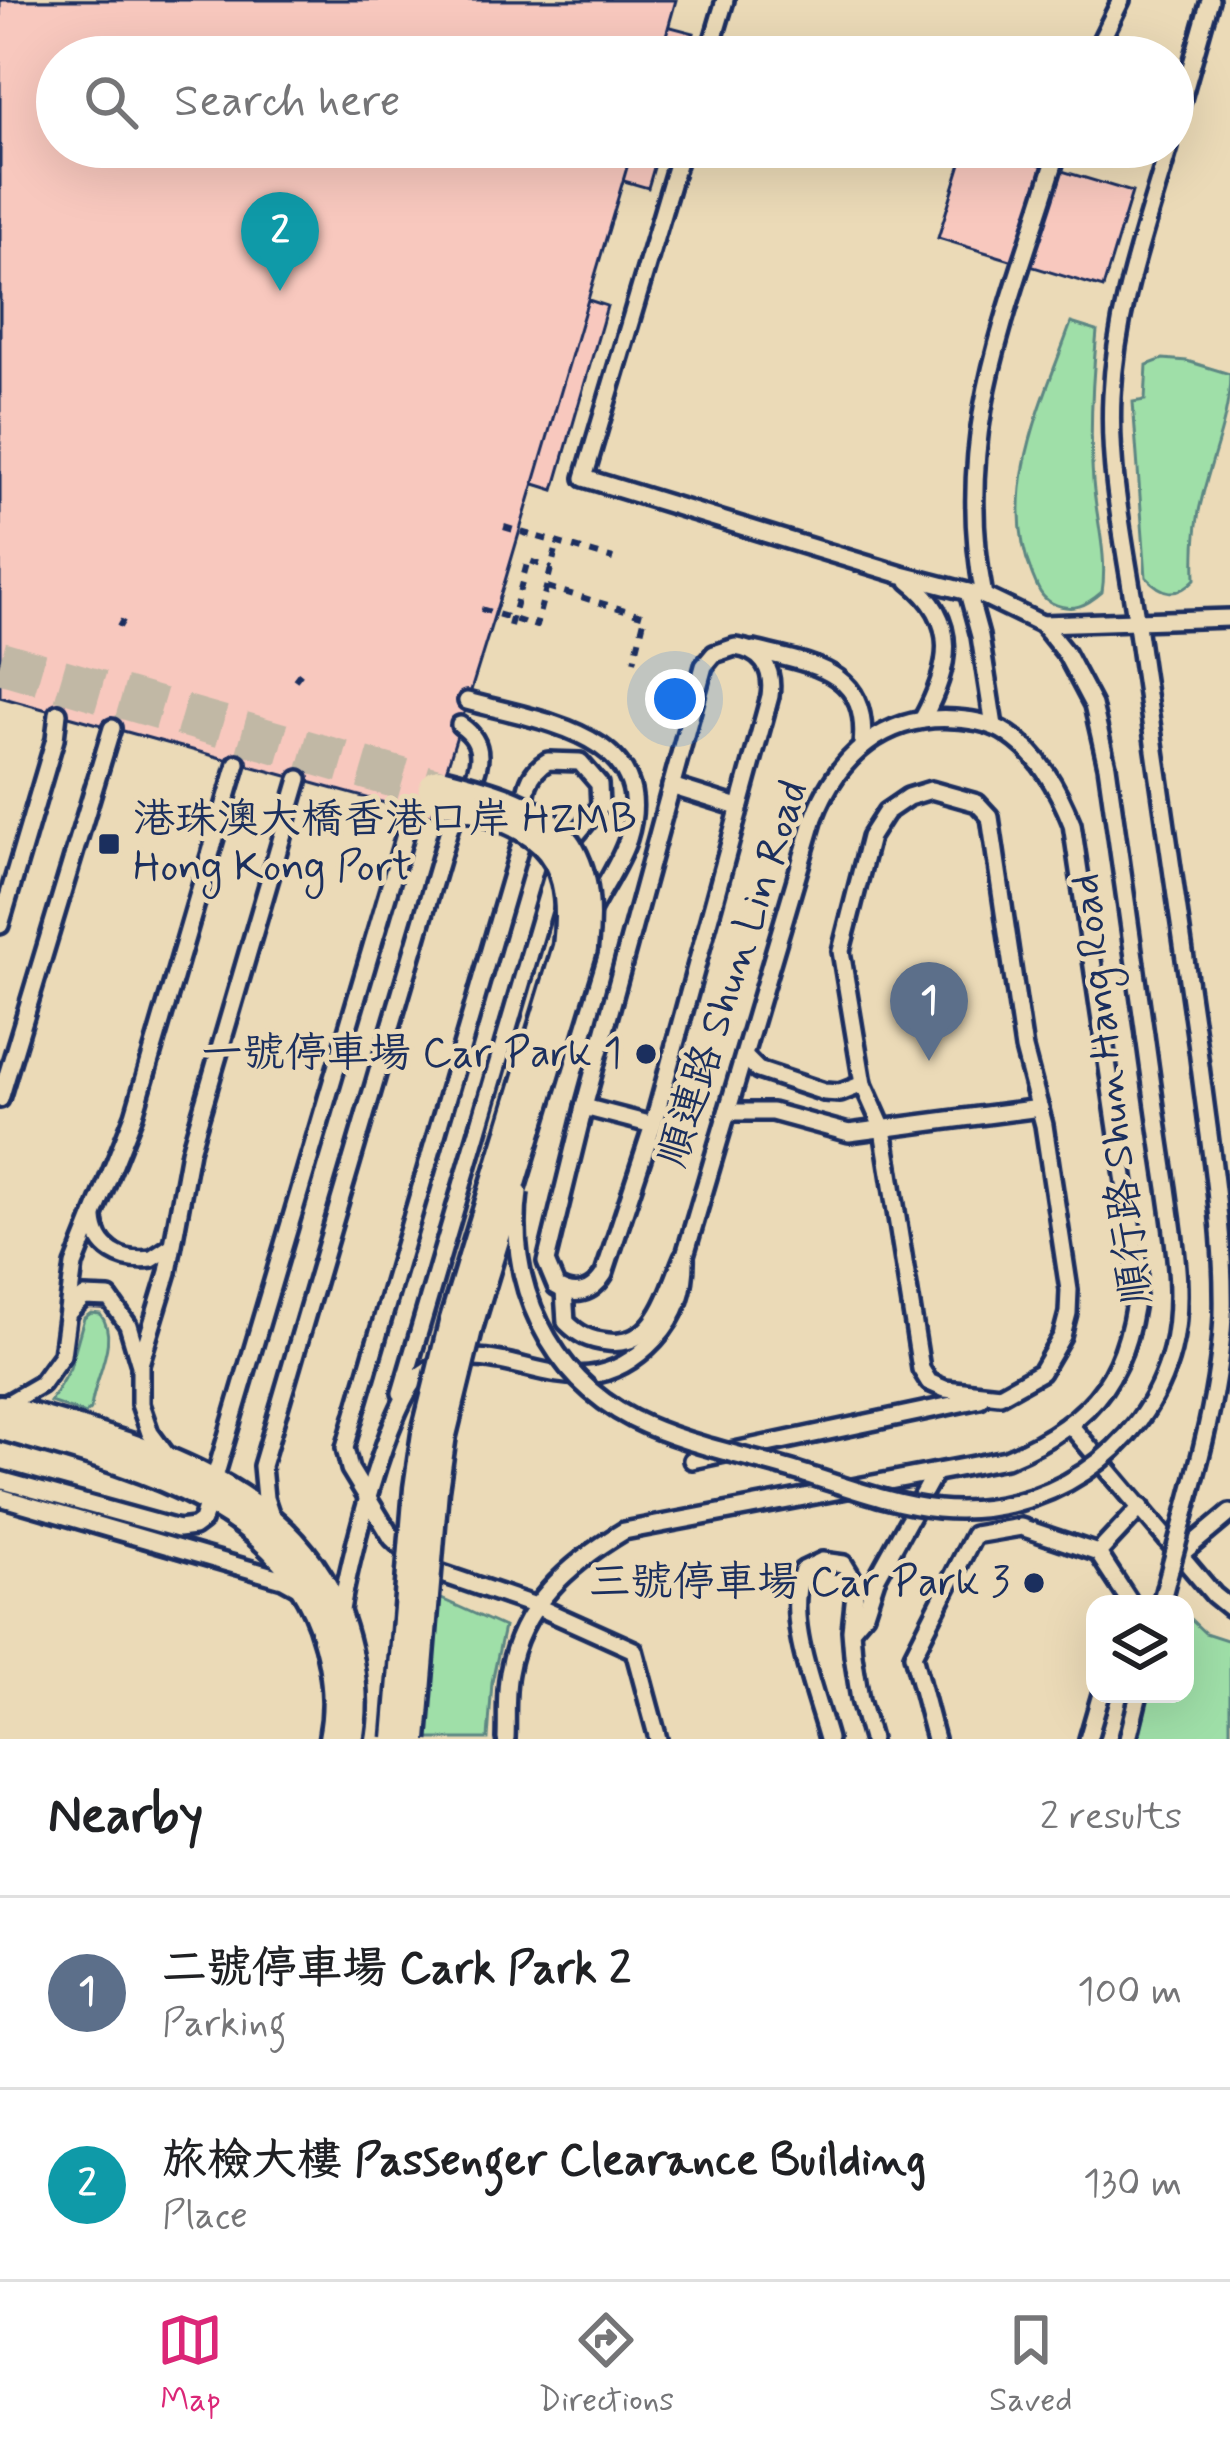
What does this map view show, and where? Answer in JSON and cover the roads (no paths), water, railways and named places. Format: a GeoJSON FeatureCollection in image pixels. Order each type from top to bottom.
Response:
{"type":"FeatureCollection","features":[{"type":"Feature","properties":{"kind":"street"},"geometry":{"type":"LineString","coordinates":[[405,1739],[425,1489],[434,1434],[460,1324],[575,948],[578,919],[574,874],[550,836],[506,810],[426,800]]}},
{"type":"Feature","properties":{"kind":"street"},"geometry":{"type":"LineString","coordinates":[[0,1417],[107,1449],[202,1486],[290,1550],[322,1602],[342,1670],[341,1739]]}},
{"type":"Feature","properties":{"kind":"lane"},"geometry":{"type":"LineString","coordinates":[[714,36],[725,0]]}},
{"type":"Feature","properties":{"kind":"lane"},"geometry":{"type":"LineString","coordinates":[[1103,36],[1121,0]]}},
{"type":"Feature","properties":{"kind":"lane"},"geometry":{"type":"LineString","coordinates":[[1194,57],[1210,0]]}},
{"type":"Feature","properties":{"kind":"lane","name":"順行路 Shun Hang Road"},"geometry":{"type":"LineString","coordinates":[[539,1064],[518,1199],[519,1260],[532,1308],[572,1373],[616,1409],[665,1432],[909,1504],[976,1509],[1042,1496],[1084,1473],[1135,1425],[1164,1373],[1176,1328],[1178,1281],[1102,735],[1082,680],[1042,624],[976,594],[584,478],[676,168]]}},
{"type":"Feature","properties":{"kind":"lane"},"geometry":{"type":"LineString","coordinates":[[506,1739],[509,1671],[536,1606],[578,1559],[624,1531],[1006,1459],[1045,1443],[1104,1390],[1135,1320],[1138,1271],[1072,824],[1046,770],[1012,736],[994,726],[976,594],[973,528],[980,411],[989,364],[1051,168]]}},
{"type":"Feature","properties":{"kind":"lane"},"geometry":{"type":"LineString","coordinates":[[1162,168],[1118,332],[1112,394],[1114,495],[1137,619],[1198,1049],[1220,1246],[1223,1317],[1210,1406],[1163,1595]]}},
{"type":"Feature","properties":{"kind":"lane"},"geometry":{"type":"LineString","coordinates":[[902,575],[935,607],[945,636],[944,674],[922,720]]}},
{"type":"Feature","properties":{"kind":"lane"},"geometry":{"type":"LineString","coordinates":[[1042,624],[1230,618]]}},
{"type":"Feature","properties":{"kind":"lane"},"geometry":{"type":"LineString","coordinates":[[685,1255],[660,1311],[637,1338],[618,1343],[580,1336],[566,1322],[563,1291],[550,1278],[546,1262],[704,666],[724,649],[751,650],[816,665],[840,677],[864,721],[862,745]]}},
{"type":"Feature","properties":{"kind":"lane"},"geometry":{"type":"LineString","coordinates":[[563,1291],[583,1292],[601,1280],[653,1125],[772,683],[766,663],[751,650]]}},
{"type":"Feature","properties":{"kind":"lane"},"geometry":{"type":"LineString","coordinates":[[467,701],[593,738],[618,761],[626,776],[632,808],[627,842],[575,948]]}},
{"type":"Feature","properties":{"kind":"lane"},"geometry":{"type":"LineString","coordinates":[[0,925],[55,739],[58,713]]}},
{"type":"Feature","properties":{"kind":"lane","name":"順連路 Shun Lin Road"},"geometry":{"type":"LineString","coordinates":[[342,1670],[343,1598],[396,1413],[417,1379],[448,1363],[504,1361],[575,1378],[609,1372],[630,1361],[664,1330],[674,1312],[686,1282],[685,1255],[727,1112],[822,796],[833,776],[862,745],[902,725],[948,718],[994,726]]}},
{"type":"Feature","properties":{"kind":"lane"},"geometry":{"type":"LineString","coordinates":[[290,1550],[265,1498],[262,1466],[450,826],[478,770],[476,743],[460,725]]}},
{"type":"Feature","properties":{"kind":"lane"},"geometry":{"type":"LineString","coordinates":[[0,1099],[112,728]]}},
{"type":"Feature","properties":{"kind":"lane"},"geometry":{"type":"LineString","coordinates":[[396,1413],[556,866],[600,806],[599,784],[580,762],[548,761],[532,773],[527,784],[522,840],[347,1435],[346,1459],[401,1550],[422,1567],[536,1606],[634,1650],[658,1739]]}},
{"type":"Feature","properties":{"kind":"lane"},"geometry":{"type":"LineString","coordinates":[[0,1407],[29,1394],[49,1376],[62,1355],[74,1265],[134,1115],[237,763]]}},
{"type":"Feature","properties":{"kind":"lane"},"geometry":{"type":"LineString","coordinates":[[202,1486],[170,1461],[145,1420],[137,1390],[140,1364],[174,1243],[190,1151],[299,779]]}},
{"type":"Feature","properties":{"kind":"lane"},"geometry":{"type":"LineString","coordinates":[[671,786],[739,807]]}},
{"type":"Feature","properties":{"kind":"lane"},"geometry":{"type":"LineString","coordinates":[[692,1460],[1000,1395],[1041,1372],[1062,1336],[1069,1290],[1040,1108],[1024,1049],[990,817],[976,803],[931,790],[908,796],[886,812],[870,837],[842,951],[863,1084],[884,1130],[921,1369],[929,1382],[945,1389],[1000,1395]]}},
{"type":"Feature","properties":{"kind":"lane"},"geometry":{"type":"LineString","coordinates":[[0,1480],[186,1530],[202,1521],[202,1486],[426,800]]}},
{"type":"Feature","properties":{"kind":"lane"},"geometry":{"type":"LineString","coordinates":[[744,1055],[758,1070],[824,1092],[839,1093],[863,1084]]}},
{"type":"Feature","properties":{"kind":"lane"},"geometry":{"type":"LineString","coordinates":[[584,1107],[653,1125]]}},
{"type":"Feature","properties":{"kind":"lane"},"geometry":{"type":"LineString","coordinates":[[727,1112],[772,1112],[849,1133],[1040,1108]]}},
{"type":"Feature","properties":{"kind":"lane"},"geometry":{"type":"LineString","coordinates":[[95,1210],[95,1232],[117,1256],[152,1259],[174,1243]]}},
{"type":"Feature","properties":{"kind":"lane"},"geometry":{"type":"LineString","coordinates":[[70,1311],[83,1298],[109,1298],[128,1324],[140,1364]]}},
{"type":"Feature","properties":{"kind":"lane"},"geometry":{"type":"LineString","coordinates":[[1070,1425],[1230,1608]]}},
{"type":"Feature","properties":{"kind":"lane"},"geometry":{"type":"LineString","coordinates":[[851,1630],[865,1613],[886,1559],[934,1474]]}},
{"type":"Feature","properties":{"kind":"lane"},"geometry":{"type":"LineString","coordinates":[[0,1497],[283,1579],[322,1602]]}},
{"type":"Feature","properties":{"kind":"lane"},"geometry":{"type":"LineString","coordinates":[[1098,1553],[1141,1507]]}},
{"type":"Feature","properties":{"kind":"lane"},"geometry":{"type":"LineString","coordinates":[[1181,1554],[1230,1513]]}},
{"type":"Feature","properties":{"kind":"lane"},"geometry":{"type":"LineString","coordinates":[[934,1739],[913,1655],[974,1535],[1021,1527],[1098,1553],[1125,1595]]}},
{"type":"Feature","properties":{"kind":"lane"},"geometry":{"type":"LineString","coordinates":[[828,1739],[796,1618],[794,1591],[802,1570],[822,1561],[844,1564],[856,1585],[851,1630],[860,1700],[872,1739]]}},
{"type":"Feature","properties":{"kind":"lane"},"geometry":{"type":"LineString","coordinates":[[1088,1739],[1098,1703]]}},
{"type":"Feature","properties":{"kind":"lane"},"geometry":{"type":"LineString","coordinates":[[1128,1739],[1137,1703]]}},
{"type":"Feature","properties":{"kind":"tunnel"},"geometry":{"type":"LineString","coordinates":[[0,662],[440,790]]}},
{"type":"Feature","properties":{"kind":"place","name":"旅檢大樓 Passenger Clearance Building"},"geometry":{"type":"Point","coordinates":[280,291]}},
{"type":"Feature","properties":{"kind":"place","name":"港珠澳大橋香港口岸 HZMB Hong Kong Port"},"geometry":{"type":"Point","coordinates":[109,844]}},
{"type":"Feature","properties":{"kind":"place","name":"一號停車場 Car Park 1"},"geometry":{"type":"Point","coordinates":[646,1054]}},
{"type":"Feature","properties":{"kind":"place","name":"二號停車場 Cark Park 2"},"geometry":{"type":"Point","coordinates":[929,1061]}},
{"type":"Feature","properties":{"kind":"place","name":"三號停車場 Car Park 3"},"geometry":{"type":"Point","coordinates":[1034,1583]}}]}
